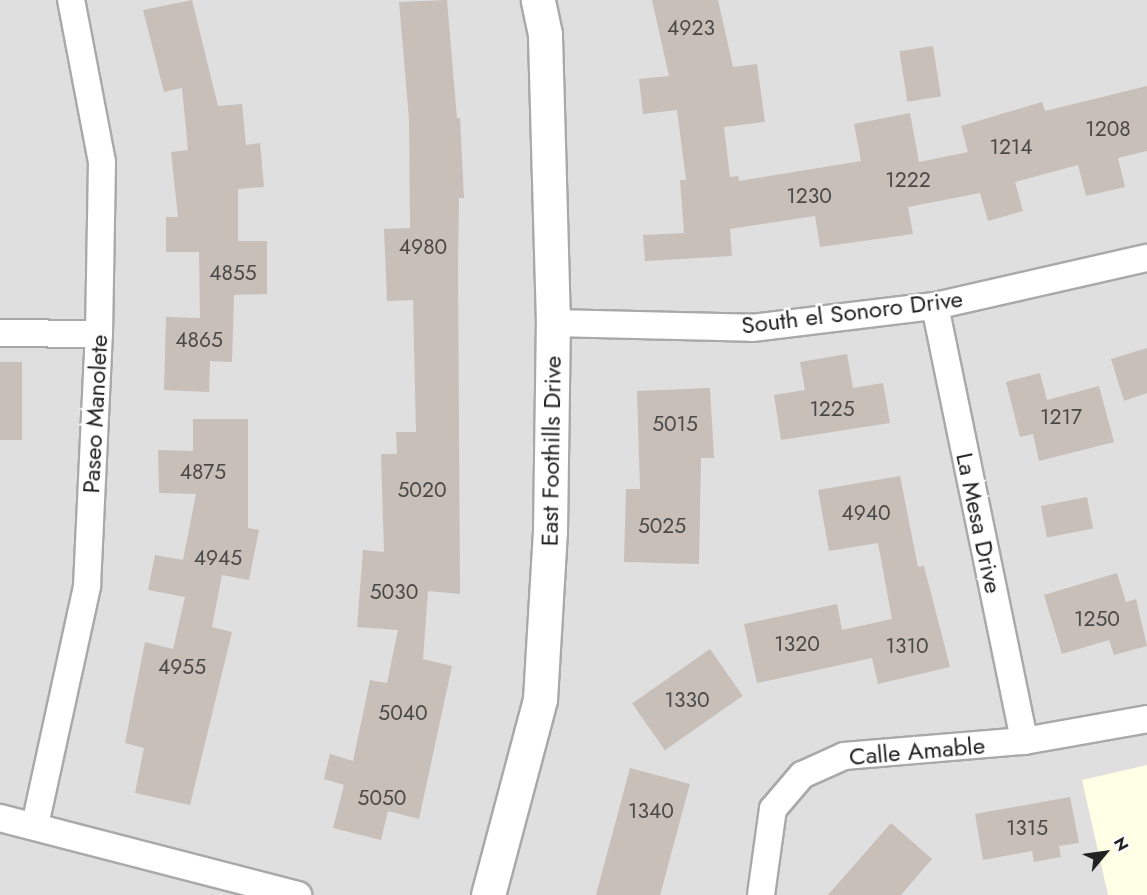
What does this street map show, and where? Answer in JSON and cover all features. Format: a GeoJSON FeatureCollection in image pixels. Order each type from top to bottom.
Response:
{"type":"FeatureCollection","features":[{"type":"Feature","properties":{"kind":"street","name":"Paseo Manolete"},"geometry":{"type":"LineString","coordinates":[[34,825],[87,586],[99,334],[102,162],[71,0]]}},
{"type":"Feature","properties":{"kind":"street","name":"East Foothills Drive"},"geometry":{"type":"LineString","coordinates":[[488,895],[540,699],[550,531],[553,323],[545,34],[538,0]]}},
{"type":"Feature","properties":{"kind":"street","name":"South el Sonoro Drive"},"geometry":{"type":"LineString","coordinates":[[553,323],[752,328],[935,306],[1147,258]]}},
{"type":"Feature","properties":{"kind":"street","name":"La Mesa Drive"},"geometry":{"type":"LineString","coordinates":[[935,306],[1024,741]]}},
{"type":"Feature","properties":{"kind":"street"},"geometry":{"type":"LineString","coordinates":[[0,333],[99,334]]}},
{"type":"Feature","properties":{"kind":"street","name":"Calle Amable"},"geometry":{"type":"LineString","coordinates":[[761,895],[773,809],[802,774],[844,756],[1024,741],[1147,719]]}},
{"type":"Feature","properties":{"kind":"street"},"geometry":{"type":"LineString","coordinates":[[0,818],[298,895]]}},
{"type":"Feature","properties":{"kind":"shaded area"},"geometry":{"type":"Polygon","coordinates":[[[0,0],[1147,0],[1147,895],[0,895],[0,0]]]}},
{"type":"Feature","properties":{"kind":"shaded area"},"geometry":{"type":"Polygon","coordinates":[[[1147,765],[1147,895],[1108,895],[1082,780],[1147,765]]]}},
{"type":"Feature","properties":{"kind":"building"},"geometry":{"type":"Polygon","coordinates":[[[192,0],[218,106],[242,104],[246,145],[260,143],[264,187],[238,189],[238,241],[267,241],[267,294],[234,295],[232,362],[210,361],[209,392],[164,390],[166,317],[200,318],[199,252],[166,252],[166,217],[178,217],[171,152],[188,150],[182,88],[164,92],[143,10],[192,0]]]}},
{"type":"Feature","properties":{"kind":"building"},"geometry":{"type":"Polygon","coordinates":[[[447,0],[457,118],[460,118],[464,198],[459,198],[458,265],[460,594],[428,591],[423,659],[452,666],[419,819],[388,811],[381,840],[333,828],[344,785],[324,779],[330,754],[353,761],[370,680],[387,683],[398,630],[357,627],[363,550],[384,552],[381,454],[397,454],[396,432],[416,432],[413,300],[387,301],[384,229],[410,228],[409,119],[399,2],[447,0]]]}},
{"type":"Feature","properties":{"kind":"building"},"geometry":{"type":"Polygon","coordinates":[[[652,0],[718,0],[733,67],[757,64],[765,122],[724,127],[730,177],[738,176],[739,181],[861,161],[854,124],[910,113],[919,162],[968,152],[961,126],[1042,102],[1045,111],[1147,86],[1147,151],[1118,158],[1125,187],[1086,196],[1078,165],[1015,182],[1023,211],[988,221],[980,193],[908,207],[913,234],[820,247],[815,216],[730,229],[732,256],[645,261],[643,235],[684,233],[680,180],[686,180],[677,110],[643,114],[639,79],[669,76],[652,0]]]}},
{"type":"Feature","properties":{"kind":"building"},"geometry":{"type":"Polygon","coordinates":[[[933,46],[941,96],[907,102],[899,51],[933,46]]]}},
{"type":"Feature","properties":{"kind":"building"},"geometry":{"type":"Polygon","coordinates":[[[1147,348],[1147,393],[1124,401],[1111,359],[1147,348]]]}},
{"type":"Feature","properties":{"kind":"building"},"geometry":{"type":"Polygon","coordinates":[[[847,354],[853,388],[883,383],[890,423],[781,440],[774,395],[805,390],[800,362],[847,354]]]}},
{"type":"Feature","properties":{"kind":"building"},"geometry":{"type":"Polygon","coordinates":[[[0,362],[22,362],[22,440],[0,440],[0,362]]]}},
{"type":"Feature","properties":{"kind":"building"},"geometry":{"type":"Polygon","coordinates":[[[1040,373],[1047,400],[1099,386],[1114,442],[1039,461],[1033,434],[1020,437],[1006,382],[1040,373]]]}},
{"type":"Feature","properties":{"kind":"building"},"geometry":{"type":"Polygon","coordinates":[[[710,388],[714,458],[701,458],[699,564],[624,562],[626,489],[640,489],[637,391],[710,388]]]}},
{"type":"Feature","properties":{"kind":"building"},"geometry":{"type":"Polygon","coordinates":[[[193,419],[248,419],[248,528],[259,530],[249,580],[222,575],[212,627],[232,632],[190,805],[135,793],[144,748],[125,743],[145,642],[173,649],[185,597],[148,590],[155,555],[183,560],[196,494],[159,493],[158,450],[193,451],[193,419]]]}},
{"type":"Feature","properties":{"kind":"building"},"geometry":{"type":"Polygon","coordinates":[[[900,476],[918,567],[924,566],[950,667],[878,684],[872,658],[757,683],[744,624],[837,604],[842,630],[892,619],[878,543],[829,551],[818,490],[900,476]]]}},
{"type":"Feature","properties":{"kind":"building"},"geometry":{"type":"Polygon","coordinates":[[[1087,497],[1093,528],[1047,537],[1041,506],[1087,497]]]}},
{"type":"Feature","properties":{"kind":"building"},"geometry":{"type":"Polygon","coordinates":[[[1117,573],[1126,602],[1136,599],[1147,646],[1114,655],[1109,640],[1062,654],[1044,595],[1117,573]]]}},
{"type":"Feature","properties":{"kind":"building"},"geometry":{"type":"Polygon","coordinates":[[[710,649],[743,696],[665,750],[632,703],[710,649]]]}},
{"type":"Feature","properties":{"kind":"building"},"geometry":{"type":"Polygon","coordinates":[[[630,768],[690,784],[660,895],[596,895],[630,768]]]}},
{"type":"Feature","properties":{"kind":"building"},"geometry":{"type":"Polygon","coordinates":[[[1070,797],[1079,843],[1059,846],[1061,857],[1034,862],[1032,851],[983,860],[975,814],[1070,797]]]}},
{"type":"Feature","properties":{"kind":"building"},"geometry":{"type":"Polygon","coordinates":[[[891,823],[932,859],[901,895],[828,895],[891,823]]]}}]}
